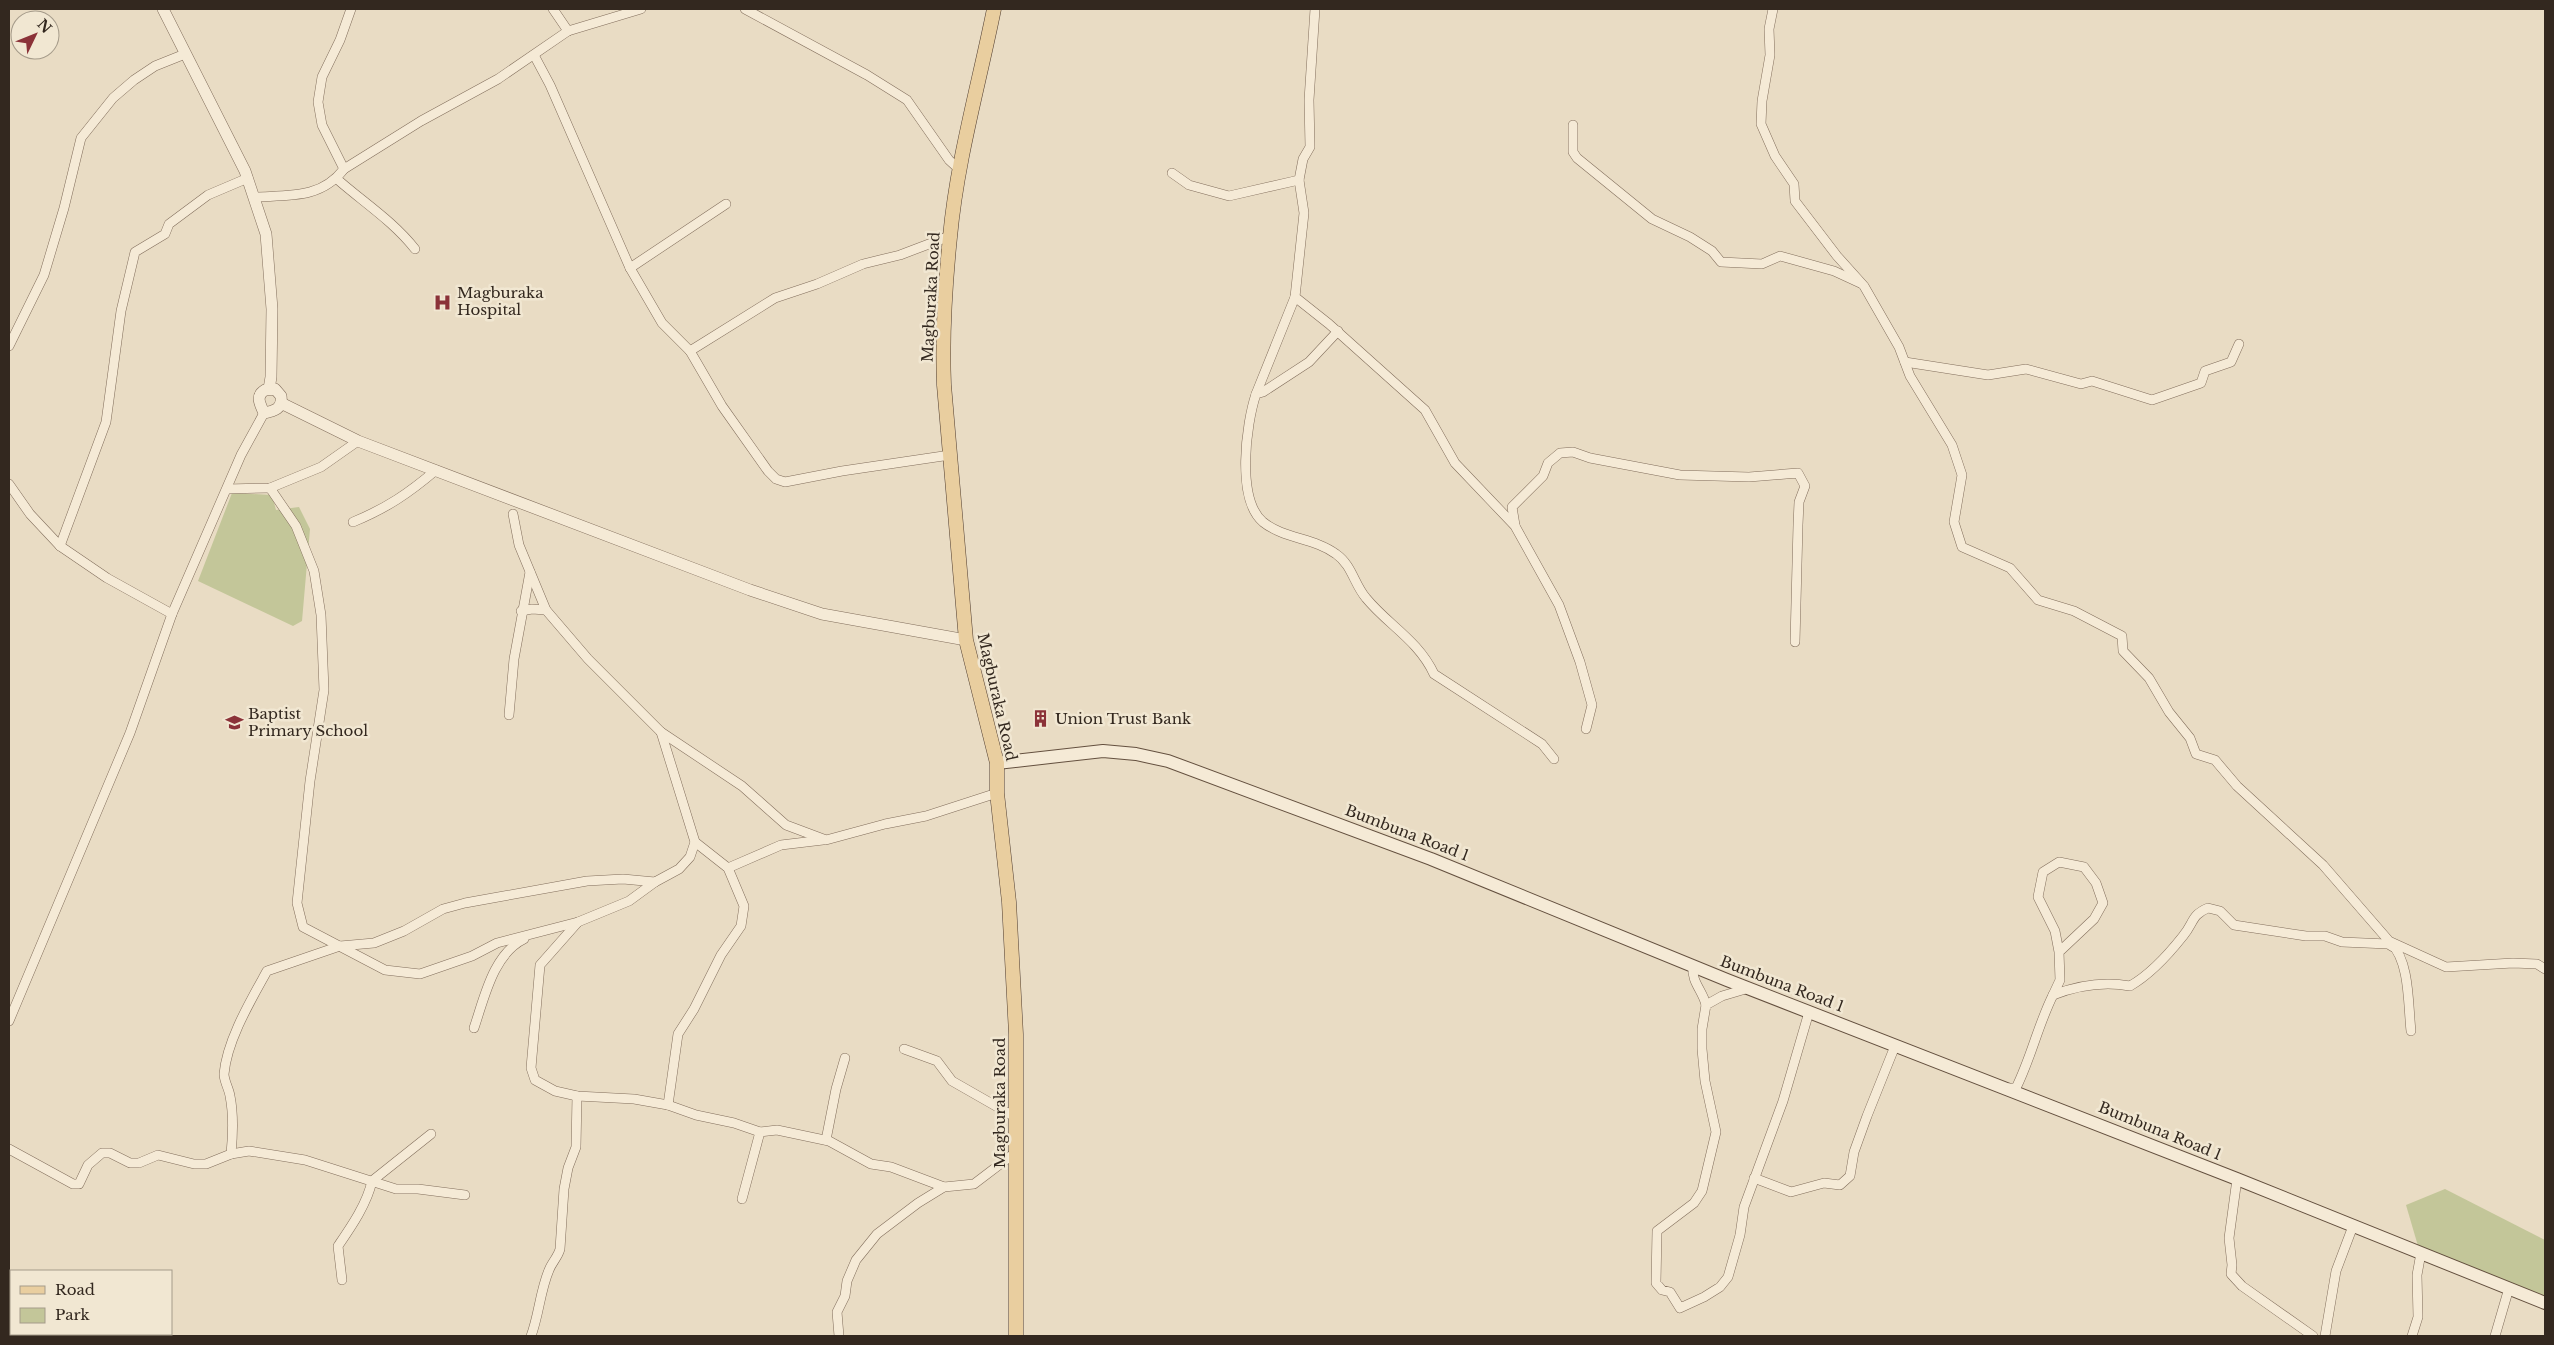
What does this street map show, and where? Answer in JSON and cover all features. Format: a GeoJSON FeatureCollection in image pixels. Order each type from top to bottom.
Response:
{"type":"FeatureCollection","features":[{"type":"Feature","properties":{"kind":"main road","name":"Magburaka Road"},"geometry":{"type":"LineString","coordinates":[[994,9],[960,170],[950,236],[943,345],[966,640],[997,763],[997,793],[1010,928],[1016,1034],[1016,1336]]}},
{"type":"Feature","properties":{"kind":"main road","name":"Bumbuna Road 1"},"geometry":{"type":"LineString","coordinates":[[997,763],[1103,751],[1136,754],[1168,761],[1431,859],[1693,966],[2237,1179],[2545,1303]]}},
{"type":"Feature","properties":{"kind":"street"},"geometry":{"type":"LineString","coordinates":[[163,9],[248,178],[266,234],[272,309],[271,377],[269,389]]}},
{"type":"Feature","properties":{"kind":"street"},"geometry":{"type":"LineString","coordinates":[[344,169],[322,125],[318,102],[322,77],[340,40],[351,9]]}},
{"type":"Feature","properties":{"kind":"street"},"geometry":{"type":"LineString","coordinates":[[553,9],[568,31]]}},
{"type":"Feature","properties":{"kind":"street"},"geometry":{"type":"LineString","coordinates":[[254,197],[312,193],[337,179],[344,169],[421,121],[498,79],[568,31],[641,9]]}},
{"type":"Feature","properties":{"kind":"street"},"geometry":{"type":"LineString","coordinates":[[745,9],[867,75],[907,100],[948,160],[960,170]]}},
{"type":"Feature","properties":{"kind":"street"},"geometry":{"type":"LineString","coordinates":[[1315,9],[1309,100],[1310,147],[1303,158],[1299,180],[1304,213],[1294,297],[1256,394],[1245,438],[1248,496],[1262,521],[1337,554],[1348,566],[1365,597],[1426,657],[1434,674],[1542,744],[1554,759]]}},
{"type":"Feature","properties":{"kind":"street"},"geometry":{"type":"LineString","coordinates":[[1773,9],[1769,29],[1770,55],[1762,101],[1761,124],[1775,156],[1794,184],[1795,201],[1837,256],[1864,286],[1887,322],[1910,376],[1952,445],[1962,475],[1954,522],[1962,547],[2010,568],[2038,600],[2074,611],[2122,636],[2123,651],[2149,678],[2169,712],[2190,738],[2196,754],[2214,760],[2237,786],[2323,865],[2398,950],[2409,999],[2411,1031]]}},
{"type":"Feature","properties":{"kind":"street"},"geometry":{"type":"LineString","coordinates":[[9,346],[44,275],[64,208],[81,138],[113,98],[134,80],[155,66],[185,54]]}},
{"type":"Feature","properties":{"kind":"street"},"geometry":{"type":"LineString","coordinates":[[534,55],[550,85],[630,268],[662,323],[690,350],[722,406],[768,471],[776,479],[786,482],[950,454]]}},
{"type":"Feature","properties":{"kind":"street"},"geometry":{"type":"LineString","coordinates":[[1573,125],[1573,152],[1577,158],[1652,219],[1690,236],[1712,251],[1721,262],[1762,264],[1780,256],[1834,271],[1864,286]]}},
{"type":"Feature","properties":{"kind":"street"},"geometry":{"type":"LineString","coordinates":[[1172,173],[1189,185],[1229,196],[1299,180]]}},
{"type":"Feature","properties":{"kind":"street"},"geometry":{"type":"LineString","coordinates":[[60,546],[106,422],[121,310],[135,252],[165,234],[169,224],[208,195],[248,178]]}},
{"type":"Feature","properties":{"kind":"street"},"geometry":{"type":"LineString","coordinates":[[337,179],[367,205],[386,218],[415,249]]}},
{"type":"Feature","properties":{"kind":"street"},"geometry":{"type":"LineString","coordinates":[[630,268],[726,204]]}},
{"type":"Feature","properties":{"kind":"street"},"geometry":{"type":"LineString","coordinates":[[690,350],[775,298],[817,284],[863,264],[900,255],[950,236]]}},
{"type":"Feature","properties":{"kind":"street"},"geometry":{"type":"LineString","coordinates":[[1294,297],[1311,308],[1338,331],[1425,410],[1455,463],[1516,526],[1559,605],[1580,662],[1592,705],[1586,729]]}},
{"type":"Feature","properties":{"kind":"street"},"geometry":{"type":"LineString","coordinates":[[1256,394],[1309,362],[1338,331]]}},
{"type":"Feature","properties":{"kind":"street"},"geometry":{"type":"LineString","coordinates":[[1905,362],[1988,375],[2026,369],[2081,384],[2092,381],[2152,400],[2201,383],[2204,371],[2231,362],[2239,344]]}},
{"type":"Feature","properties":{"kind":"street"},"geometry":{"type":"LineString","coordinates":[[9,1021],[130,733],[172,614],[241,455],[264,413],[276,410],[281,403],[279,392],[269,389],[262,392],[258,399],[264,413]]}},
{"type":"Feature","properties":{"kind":"street"},"geometry":{"type":"LineString","coordinates":[[281,403],[358,441],[750,590],[822,614],[966,640]]}},
{"type":"Feature","properties":{"kind":"street"},"geometry":{"type":"LineString","coordinates":[[227,489],[270,488],[321,467],[358,441]]}},
{"type":"Feature","properties":{"kind":"street"},"geometry":{"type":"LineString","coordinates":[[1512,506],[1543,476],[1548,463],[1560,454],[1573,452],[1590,458],[1680,475],[1749,477],[1798,473],[1805,486],[1799,502],[1794,642]]}},
{"type":"Feature","properties":{"kind":"street"},"geometry":{"type":"LineString","coordinates":[[354,522],[384,509],[402,498],[436,470]]}},
{"type":"Feature","properties":{"kind":"street"},"geometry":{"type":"LineString","coordinates":[[9,484],[30,514],[60,546],[107,578],[172,614]]}},
{"type":"Feature","properties":{"kind":"street"},"geometry":{"type":"LineString","coordinates":[[270,488],[300,535],[314,572],[321,615],[324,690],[310,781],[297,903],[302,927],[385,970],[420,974],[472,956],[497,944],[578,922],[629,901],[655,882],[679,869],[690,857],[695,842]]}},
{"type":"Feature","properties":{"kind":"street"},"geometry":{"type":"LineString","coordinates":[[1490,500],[1512,506]]}},
{"type":"Feature","properties":{"kind":"street"},"geometry":{"type":"LineString","coordinates":[[1512,506],[1516,526]]}},
{"type":"Feature","properties":{"kind":"street"},"geometry":{"type":"LineString","coordinates":[[513,514],[519,545],[546,610],[601,674],[661,732],[742,786],[786,825],[826,840]]}},
{"type":"Feature","properties":{"kind":"street"},"geometry":{"type":"LineString","coordinates":[[509,715],[514,658],[521,612],[530,572]]}},
{"type":"Feature","properties":{"kind":"street"},"geometry":{"type":"LineString","coordinates":[[521,612],[532,609],[546,610]]}},
{"type":"Feature","properties":{"kind":"street"},"geometry":{"type":"LineString","coordinates":[[661,732],[695,842],[728,868],[744,906],[741,926],[721,956],[694,1009],[678,1034],[668,1105]]}},
{"type":"Feature","properties":{"kind":"street"},"geometry":{"type":"LineString","coordinates":[[728,868],[781,845],[826,840],[885,824],[926,816],[997,793]]}},
{"type":"Feature","properties":{"kind":"street"},"geometry":{"type":"LineString","coordinates":[[2006,1088],[2016,1088],[2027,1062],[2039,1023],[2060,980],[2059,952],[2055,930],[2038,897],[2043,872],[2059,862],[2084,867],[2096,883],[2103,903],[2094,919],[2059,952]]}},
{"type":"Feature","properties":{"kind":"street"},"geometry":{"type":"LineString","coordinates":[[231,1154],[234,1129],[231,1098],[224,1076],[228,1056],[246,1009],[267,971],[340,946],[374,944],[443,909],[497,896],[587,881],[623,879],[655,882]]}},
{"type":"Feature","properties":{"kind":"street"},"geometry":{"type":"LineString","coordinates":[[2053,995],[2087,984],[2113,983],[2130,986],[2147,976],[2184,934],[2196,913],[2208,908],[2220,911],[2234,925],[2306,936],[2324,936],[2342,942],[2388,944],[2398,950]]}},
{"type":"Feature","properties":{"kind":"street"},"geometry":{"type":"LineString","coordinates":[[578,922],[540,965],[531,1068],[535,1080],[555,1091],[577,1096],[627,1099],[668,1105],[696,1115],[734,1123],[760,1132],[777,1130],[826,1140],[871,1164],[891,1167],[944,1187],[974,1184],[1016,1152]]}},
{"type":"Feature","properties":{"kind":"street"},"geometry":{"type":"LineString","coordinates":[[474,1028],[497,966],[517,943],[533,935]]}},
{"type":"Feature","properties":{"kind":"street"},"geometry":{"type":"LineString","coordinates":[[2389,941],[2446,968],[2513,963],[2537,964],[2545,969]]}},
{"type":"Feature","properties":{"kind":"street"},"geometry":{"type":"LineString","coordinates":[[1693,966],[1694,982],[1705,998],[1706,1005],[1702,1028],[1702,1049],[1705,1081],[1716,1132],[1702,1191],[1694,1203],[1682,1210],[1657,1231],[1656,1283],[1662,1290],[1670,1292],[1680,1308],[1720,1287],[1728,1277],[1740,1235],[1744,1207],[1783,1101],[1809,1012]]}},
{"type":"Feature","properties":{"kind":"street"},"geometry":{"type":"LineString","coordinates":[[1706,1005],[1722,996],[1749,988]]}},
{"type":"Feature","properties":{"kind":"street"},"geometry":{"type":"LineString","coordinates":[[1754,1178],[1791,1192],[1824,1183],[1840,1185],[1845,1181],[1850,1176],[1854,1152],[1895,1046]]}},
{"type":"Feature","properties":{"kind":"street"},"geometry":{"type":"LineString","coordinates":[[904,1049],[937,1061],[952,1081],[1016,1117]]}},
{"type":"Feature","properties":{"kind":"street"},"geometry":{"type":"LineString","coordinates":[[826,1140],[836,1090],[845,1058]]}},
{"type":"Feature","properties":{"kind":"street"},"geometry":{"type":"LineString","coordinates":[[531,1336],[537,1320],[549,1269],[558,1258],[560,1249],[564,1189],[568,1168],[576,1147],[577,1096]]}},
{"type":"Feature","properties":{"kind":"street"},"geometry":{"type":"LineString","coordinates":[[742,1199],[760,1132]]}},
{"type":"Feature","properties":{"kind":"street"},"geometry":{"type":"LineString","coordinates":[[342,1280],[338,1246],[370,1191],[372,1181],[430,1134]]}},
{"type":"Feature","properties":{"kind":"street"},"geometry":{"type":"LineString","coordinates":[[9,1149],[73,1184],[79,1184],[88,1165],[102,1153],[110,1152],[130,1163],[139,1163],[158,1155],[194,1164],[206,1164],[231,1154],[249,1151],[305,1160],[396,1189],[418,1189],[465,1196]]}},
{"type":"Feature","properties":{"kind":"street"},"geometry":{"type":"LineString","coordinates":[[2237,1179],[2229,1238],[2232,1265],[2230,1274],[2242,1286],[2313,1336]]}},
{"type":"Feature","properties":{"kind":"street"},"geometry":{"type":"LineString","coordinates":[[839,1336],[837,1312],[842,1306],[847,1281],[856,1260],[877,1234],[888,1224],[944,1187]]}},
{"type":"Feature","properties":{"kind":"street"},"geometry":{"type":"LineString","coordinates":[[2325,1336],[2336,1272],[2353,1226]]}},
{"type":"Feature","properties":{"kind":"street"},"geometry":{"type":"LineString","coordinates":[[2412,1336],[2418,1317],[2417,1275],[2421,1253]]}},
{"type":"Feature","properties":{"kind":"street"},"geometry":{"type":"LineString","coordinates":[[2495,1336],[2509,1288]]}},
{"type":"Feature","properties":{"kind":"green space"},"geometry":{"type":"Polygon","coordinates":[[[232,493],[272,495],[276,510],[299,507],[310,529],[302,621],[293,626],[198,581],[232,493]]]}},
{"type":"Feature","properties":{"kind":"green space"},"geometry":{"type":"Polygon","coordinates":[[[2445,1189],[2545,1240],[2545,1296],[2418,1246],[2406,1205],[2445,1189]]]}},
{"type":"Feature","properties":{"kind":"place","name":"Magburaka Hospital"},"geometry":{"type":"Point","coordinates":[443,302]}},
{"type":"Feature","properties":{"kind":"place","name":"Union Trust Bank"},"geometry":{"type":"Point","coordinates":[1041,719]}},
{"type":"Feature","properties":{"kind":"place","name":"Baptist Primary School"},"geometry":{"type":"Point","coordinates":[234,723]}}]}
